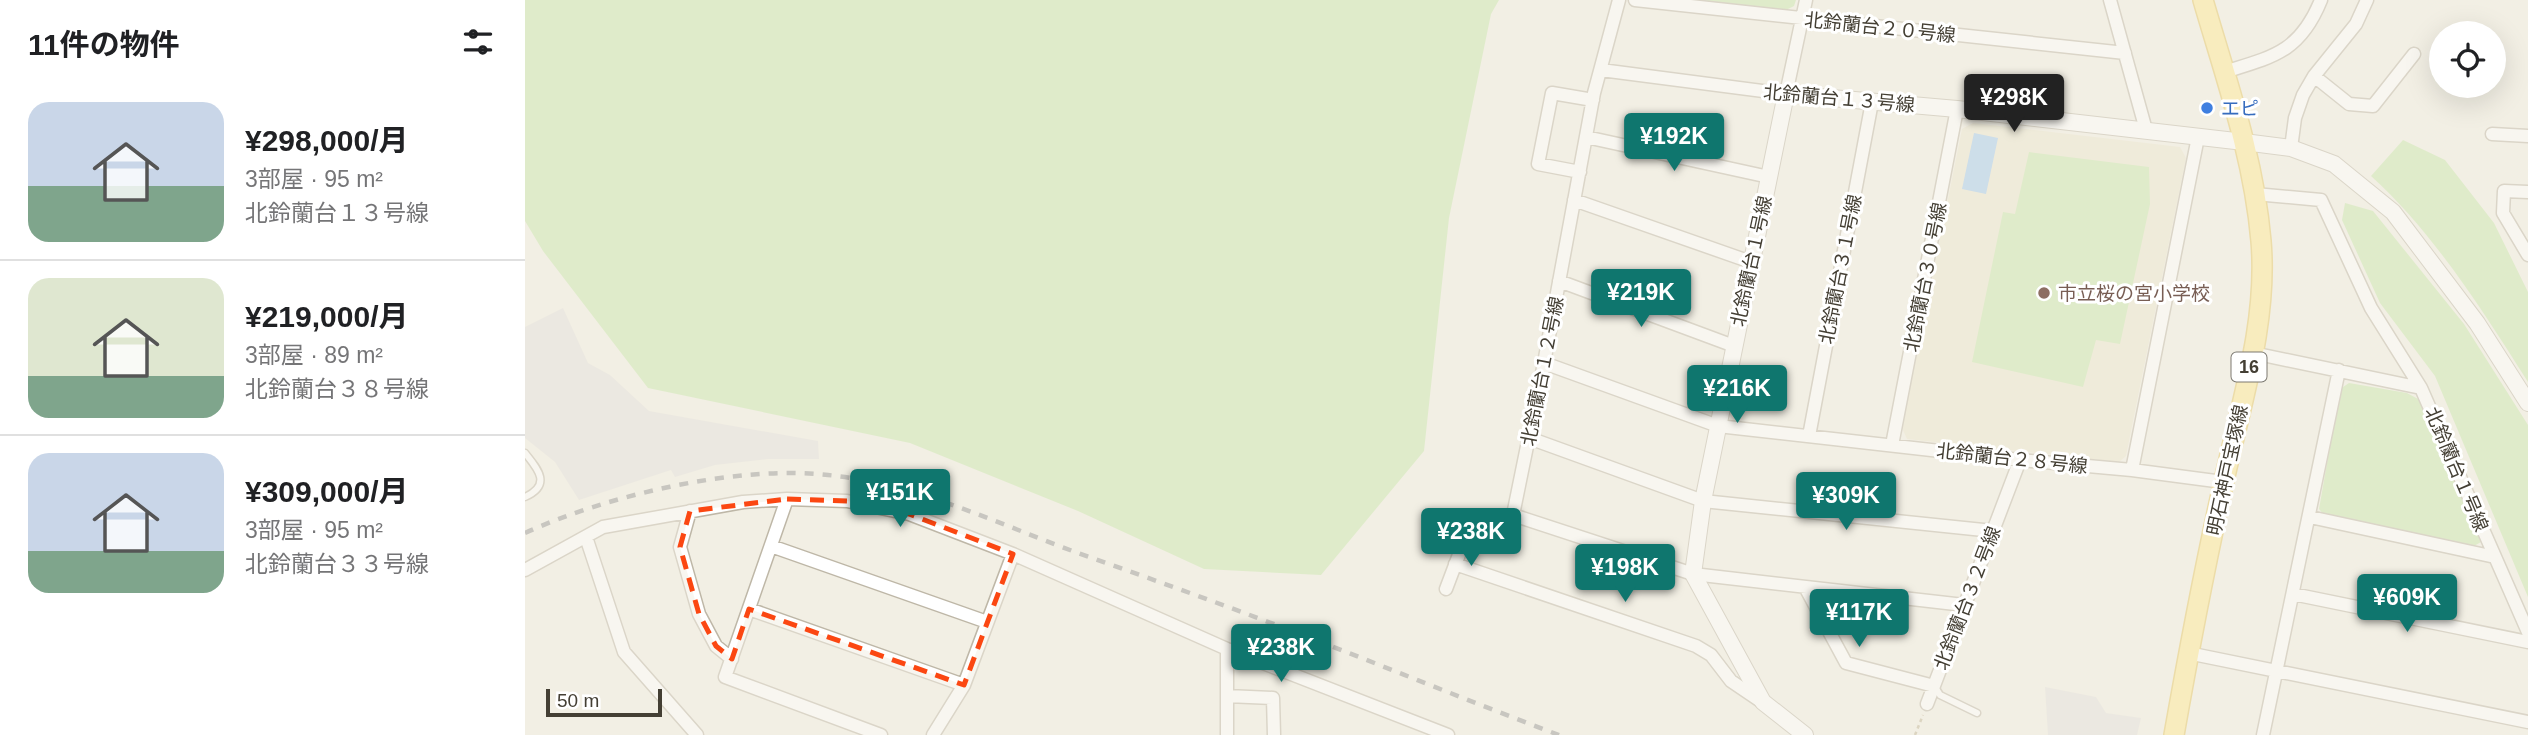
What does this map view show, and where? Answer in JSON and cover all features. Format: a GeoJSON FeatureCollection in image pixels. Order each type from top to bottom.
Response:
{"type":"FeatureCollection","features":[{"type":"Feature","properties":{"kind":"main road","name":"明石神戸宝塚線"},"geometry":{"type":"LineString","coordinates":[[2173,735],[2223,482],[2253,353],[2260,303],[2261,243],[2255,194],[2244,142],[2203,0]]}},
{"type":"Feature","properties":{"kind":"street","name":"北鈴蘭台１２号線"},"geometry":{"type":"LineString","coordinates":[[1513,515],[1593,100],[1619,0]]}},
{"type":"Feature","properties":{"kind":"street","name":"北鈴蘭台２０号線"},"geometry":{"type":"LineString","coordinates":[[1635,0],[2125,53]]}},
{"type":"Feature","properties":{"kind":"street","name":"北鈴蘭台１号線"},"geometry":{"type":"LineString","coordinates":[[1693,574],[1703,501],[1806,0]]}},
{"type":"Feature","properties":{"kind":"street"},"geometry":{"type":"LineString","coordinates":[[2110,0],[2146,130]]}},
{"type":"Feature","properties":{"kind":"street"},"geometry":{"type":"LineString","coordinates":[[2224,72],[2275,57],[2290,46],[2298,40],[2321,0]]}},
{"type":"Feature","properties":{"kind":"street"},"geometry":{"type":"LineString","coordinates":[[2291,148],[2295,118],[2303,95],[2313,76],[2356,24],[2368,0]]}},
{"type":"Feature","properties":{"kind":"street"},"geometry":{"type":"LineString","coordinates":[[2313,76],[2349,104],[2373,106],[2414,54]]}},
{"type":"Feature","properties":{"kind":"street","name":"北鈴蘭台１３号線"},"geometry":{"type":"LineString","coordinates":[[1601,70],[1786,94],[1957,109],[2291,148],[2334,164],[2393,212],[2477,323],[2528,403]]}},
{"type":"Feature","properties":{"kind":"street"},"geometry":{"type":"LineString","coordinates":[[1580,172],[1538,164],[1552,93],[1593,100]]}},
{"type":"Feature","properties":{"kind":"street","name":"北鈴蘭台３１号線"},"geometry":{"type":"LineString","coordinates":[[1809,436],[1872,102]]}},
{"type":"Feature","properties":{"kind":"street","name":"北鈴蘭台３０号線"},"geometry":{"type":"LineString","coordinates":[[1892,445],[1957,109]]}},
{"type":"Feature","properties":{"kind":"street"},"geometry":{"type":"LineString","coordinates":[[2491,134],[2528,136]]}},
{"type":"Feature","properties":{"kind":"street"},"geometry":{"type":"LineString","coordinates":[[1586,137],[1769,177]]}},
{"type":"Feature","properties":{"kind":"street"},"geometry":{"type":"LineString","coordinates":[[2132,470],[2198,137]]}},
{"type":"Feature","properties":{"kind":"street"},"geometry":{"type":"LineString","coordinates":[[2528,192],[2504,191],[2503,213],[2528,255]]}},
{"type":"Feature","properties":{"kind":"street"},"geometry":{"type":"LineString","coordinates":[[2255,194],[2321,200],[2371,308],[2421,388]]}},
{"type":"Feature","properties":{"kind":"street"},"geometry":{"type":"LineString","coordinates":[[1574,200],[1751,262]]}},
{"type":"Feature","properties":{"kind":"street"},"geometry":{"type":"LineString","coordinates":[[1559,281],[1734,346]]}},
{"type":"Feature","properties":{"kind":"street","name":"北鈴蘭台１号線"},"geometry":{"type":"LineString","coordinates":[[2253,353],[2421,388],[2528,632]]}},
{"type":"Feature","properties":{"kind":"street","name":"北鈴蘭台２８号線"},"geometry":{"type":"LineString","coordinates":[[1544,363],[1718,426],[2223,482]]}},
{"type":"Feature","properties":{"kind":"street"},"geometry":{"type":"LineString","coordinates":[[2263,735],[2339,370]]}},
{"type":"Feature","properties":{"kind":"street"},"geometry":{"type":"LineString","coordinates":[[1529,438],[1703,501],[1993,531]]}},
{"type":"Feature","properties":{"kind":"street","name":"北鈴蘭台３２号線"},"geometry":{"type":"LineString","coordinates":[[1927,704],[2019,460]]}},
{"type":"Feature","properties":{"kind":"street"},"geometry":{"type":"LineString","coordinates":[[787,499],[725,677],[881,735]]}},
{"type":"Feature","properties":{"kind":"street"},"geometry":{"type":"LineString","coordinates":[[525,570],[603,527],[743,502],[787,499],[846,501],[909,514],[1013,554],[1227,649],[1448,735]]}},
{"type":"Feature","properties":{"kind":"street"},"geometry":{"type":"LineString","coordinates":[[689,511],[680,547],[699,614],[716,646],[732,659]]}},
{"type":"Feature","properties":{"kind":"street"},"geometry":{"type":"LineString","coordinates":[[1513,515],[1693,574],[1964,605]]}},
{"type":"Feature","properties":{"kind":"street"},"geometry":{"type":"LineString","coordinates":[[2310,517],[2495,557]]}},
{"type":"Feature","properties":{"kind":"street"},"geometry":{"type":"LineString","coordinates":[[1446,589],[1466,536]]}},
{"type":"Feature","properties":{"kind":"street"},"geometry":{"type":"LineString","coordinates":[[586,537],[624,652],[697,735]]}},
{"type":"Feature","properties":{"kind":"street"},"geometry":{"type":"LineString","coordinates":[[771,546],[988,622]]}},
{"type":"Feature","properties":{"kind":"street"},"geometry":{"type":"LineString","coordinates":[[933,735],[964,685],[1013,554]]}},
{"type":"Feature","properties":{"kind":"street"},"geometry":{"type":"LineString","coordinates":[[1455,564],[1696,646],[1711,655],[1731,681],[1805,735]]}},
{"type":"Feature","properties":{"kind":"street"},"geometry":{"type":"LineString","coordinates":[[1693,574],[1762,702]]}},
{"type":"Feature","properties":{"kind":"street"},"geometry":{"type":"LineString","coordinates":[[1805,587],[1846,663],[1934,686]]}},
{"type":"Feature","properties":{"kind":"street"},"geometry":{"type":"LineString","coordinates":[[2293,594],[2528,642]]}},
{"type":"Feature","properties":{"kind":"street"},"geometry":{"type":"LineString","coordinates":[[749,609],[964,685]]}},
{"type":"Feature","properties":{"kind":"street"},"geometry":{"type":"LineString","coordinates":[[1227,649],[1227,735]]}},
{"type":"Feature","properties":{"kind":"street"},"geometry":{"type":"LineString","coordinates":[[2189,653],[2528,722]]}},
{"type":"Feature","properties":{"kind":"street"},"geometry":{"type":"LineString","coordinates":[[1227,696],[1273,698],[1274,735]]}},
{"type":"Feature","properties":{"kind":"lane"},"geometry":{"type":"LineString","coordinates":[[525,453],[541,478],[537,489],[525,497]]}},
{"type":"Feature","properties":{"kind":"lane"},"geometry":{"type":"LineString","coordinates":[[1934,686],[1940,695],[1977,713]]}},
{"type":"Feature","properties":{"kind":"path"},"geometry":{"type":"LineString","coordinates":[[1466,536],[1474,513],[1513,515]]}},
{"type":"Feature","properties":{"kind":"path"},"geometry":{"type":"LineString","coordinates":[[1915,735],[1927,704]]}},
{"type":"Feature","properties":{"kind":"highlighted area"},"geometry":{"type":"Polygon","coordinates":[[[787,499],[847,501],[909,514],[1013,554],[964,685],[749,609],[732,659],[716,646],[699,614],[680,547],[690,511],[787,499]]]}},
{"type":"Feature","properties":{"kind":"shaded area","name":"市立桜の宮小学校"},"geometry":{"type":"Polygon","coordinates":[[[1973,123],[2180,147],[2186,158],[2126,456],[2119,462],[1907,439],[1902,428],[1962,129],[1973,123]]]}},
{"type":"Feature","properties":{"kind":"shaded area"},"geometry":{"type":"Polygon","coordinates":[[[563,308],[588,363],[610,375],[649,411],[818,441],[819,459],[768,459],[715,465],[675,477],[671,470],[579,500],[555,462],[525,438],[525,327],[563,308]]]}},
{"type":"Feature","properties":{"kind":"shaded area"},"geometry":{"type":"Polygon","coordinates":[[[2045,687],[2096,697],[2106,713],[2141,718],[2137,735],[2048,735],[2045,687]]]}},
{"type":"Feature","properties":{"kind":"green space"},"geometry":{"type":"Polygon","coordinates":[[[525,0],[1499,0],[1491,14],[1449,218],[1424,451],[1321,575],[1204,569],[1078,511],[910,443],[648,388],[543,251],[525,221],[525,0]]]}},
{"type":"Feature","properties":{"kind":"green space"},"geometry":{"type":"Polygon","coordinates":[[[1685,0],[1796,0],[1794,6],[1784,11],[1685,0]]]}},
{"type":"Feature","properties":{"kind":"green space"},"geometry":{"type":"Polygon","coordinates":[[[2403,140],[2445,160],[2494,223],[2528,292],[2528,382],[2456,273],[2394,198],[2371,176],[2403,140]]]}},
{"type":"Feature","properties":{"kind":"green space"},"geometry":{"type":"Polygon","coordinates":[[[2029,152],[2149,167],[2150,204],[2120,344],[2096,340],[2083,387],[1972,362],[2003,212],[2015,214],[2029,152]]]}},
{"type":"Feature","properties":{"kind":"green space"},"geometry":{"type":"Polygon","coordinates":[[[2345,203],[2373,211],[2464,324],[2528,425],[2528,597],[2435,376],[2380,303],[2342,220],[2345,203]]]}},
{"type":"Feature","properties":{"kind":"green space"},"geometry":{"type":"Polygon","coordinates":[[[2349,383],[2407,393],[2420,400],[2481,542],[2474,546],[2324,515],[2319,509],[2340,389],[2349,383]]]}},
{"type":"Feature","properties":{"kind":"water"},"geometry":{"type":"Polygon","coordinates":[[[1974,133],[1998,138],[1986,194],[1962,189],[1974,133]]]}},
{"type":"Feature","properties":{"kind":"railway"},"geometry":{"type":"LineString","coordinates":[[525,533],[558,519],[633,495],[714,479],[792,473],[861,480],[956,506],[1300,634],[1559,735]]}},
{"type":"Feature","properties":{"kind":"place","name":"エピ"},"geometry":{"type":"Point","coordinates":[2207,108]}},
{"type":"Feature","properties":{"kind":"place","name":"市立桜の宮小学校"},"geometry":{"type":"Point","coordinates":[2044,293]}}]}
